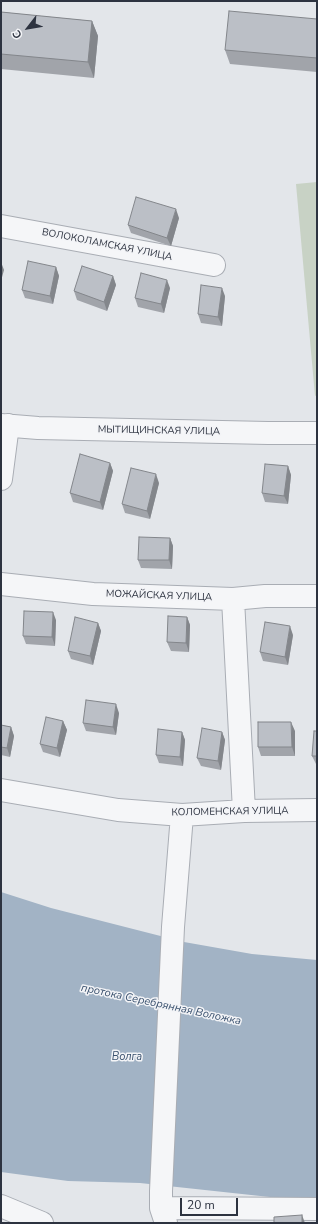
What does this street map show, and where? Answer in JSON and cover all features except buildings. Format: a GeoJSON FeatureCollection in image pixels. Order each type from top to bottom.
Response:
{"type":"FeatureCollection","features":[{"type":"Feature","properties":{"kind":"street","name":"ВОЛОКОЛАМСКАЯ УЛИЦА"},"geometry":{"type":"LineString","coordinates":[[1,226],[214,265]]}},
{"type":"Feature","properties":{"kind":"street","name":"МЫТИЩИНСКАЯ УЛИЦА"},"geometry":{"type":"LineString","coordinates":[[4,425],[46,428],[268,434],[317,433]]}},
{"type":"Feature","properties":{"kind":"street"},"geometry":{"type":"LineString","coordinates":[[1,479],[4,425]]}},
{"type":"Feature","properties":{"kind":"street","name":"МОЖАЙСКАЯ УЛИЦА"},"geometry":{"type":"LineString","coordinates":[[1,584],[93,594],[233,599],[265,596],[317,596]]}},
{"type":"Feature","properties":{"kind":"street"},"geometry":{"type":"LineString","coordinates":[[233,599],[244,811]]}},
{"type":"Feature","properties":{"kind":"street","name":"КОЛОМЕНСКАЯ УЛИЦА"},"geometry":{"type":"LineString","coordinates":[[1,790],[118,810],[182,815],[244,811],[317,810]]}},
{"type":"Feature","properties":{"kind":"street"},"geometry":{"type":"LineString","coordinates":[[182,815],[172,927],[163,1207],[317,1209]]}},
{"type":"Feature","properties":{"kind":"street"},"geometry":{"type":"LineString","coordinates":[[1,1206],[42,1223]]}},
{"type":"Feature","properties":{"kind":"shaded area"},"geometry":{"type":"Polygon","coordinates":[[[317,182],[317,395],[315,396],[296,184],[317,182]]]}},
{"type":"Feature","properties":{"kind":"water","name":"Волга"},"geometry":{"type":"Polygon","coordinates":[[[1,892],[51,908],[184,942],[252,954],[317,960],[317,1198],[279,1198],[140,1183],[68,1181],[1,1172],[1,892]]]}},
{"type":"Feature","properties":{"kind":"water label","name":"протока Серебрянная Воложка"},"geometry":{"type":"Point","coordinates":[161,1005]}}]}
